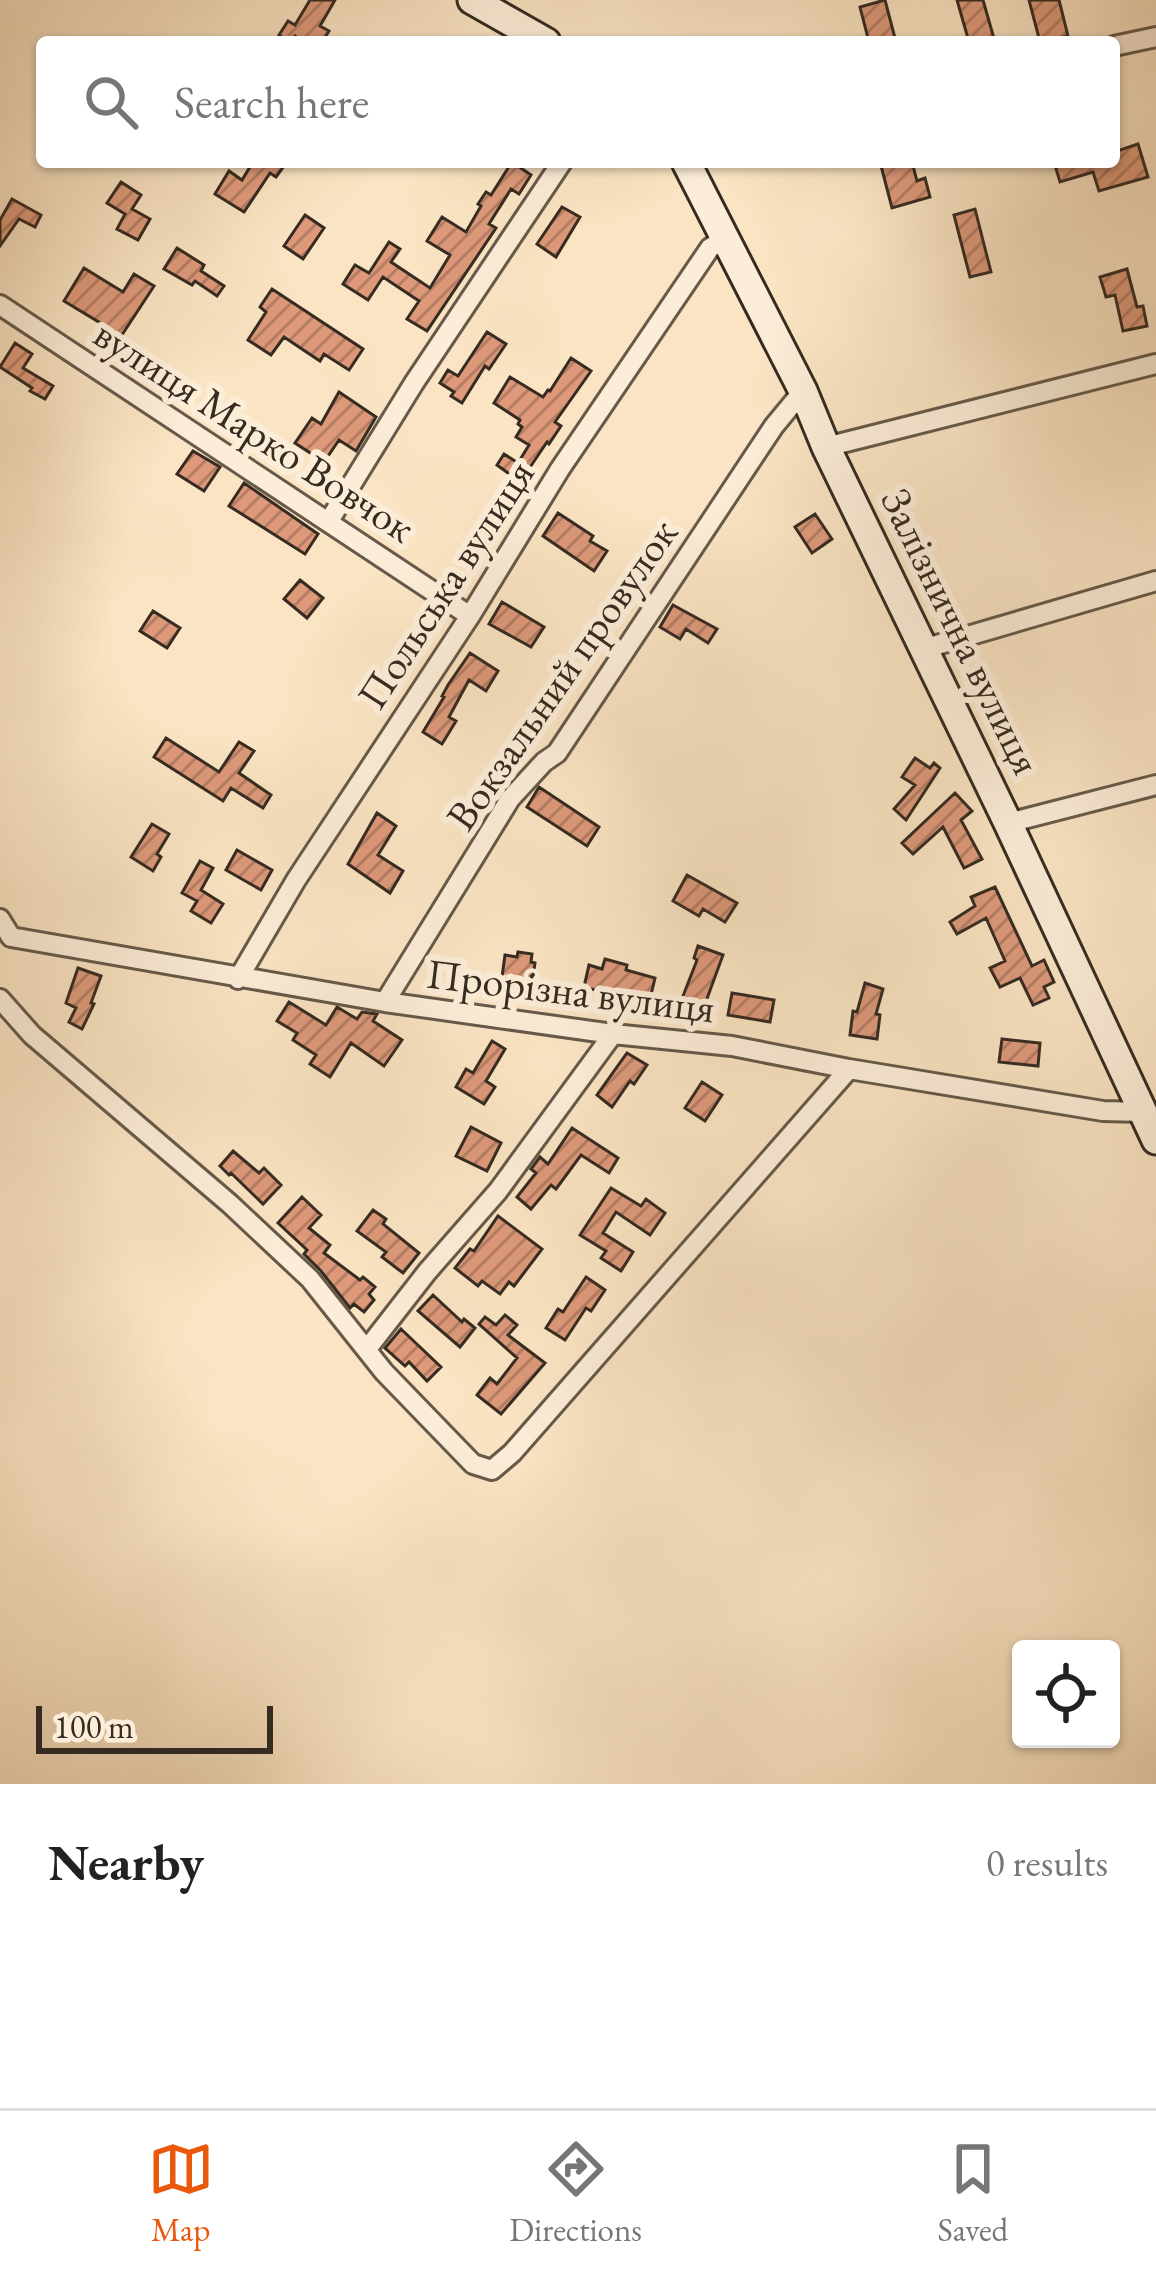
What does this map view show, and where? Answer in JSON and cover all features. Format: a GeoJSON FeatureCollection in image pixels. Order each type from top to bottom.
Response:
{"type":"FeatureCollection","features":[{"type":"Feature","properties":{"kind":"street"},"geometry":{"type":"LineString","coordinates":[[472,0],[535,36]]}},
{"type":"Feature","properties":{"kind":"street"},"geometry":{"type":"LineString","coordinates":[[1120,45],[1156,37]]}},
{"type":"Feature","properties":{"kind":"street"},"geometry":{"type":"LineString","coordinates":[[329,521],[414,383],[558,168]]}},
{"type":"Feature","properties":{"kind":"street","name":"Залізнична вулиця"},"geometry":{"type":"LineString","coordinates":[[689,168],[803,392],[1152,1128]]}},
{"type":"Feature","properties":{"kind":"street","name":"Польська вулиця"},"geometry":{"type":"LineString","coordinates":[[238,979],[296,880],[573,451],[710,248],[725,238]]}},
{"type":"Feature","properties":{"kind":"street","name":"вулиця Марко Вовчок"},"geometry":{"type":"LineString","coordinates":[[0,305],[470,616]]}},
{"type":"Feature","properties":{"kind":"street"},"geometry":{"type":"LineString","coordinates":[[826,447],[1156,364]]}},
{"type":"Feature","properties":{"kind":"street","name":"Вокзальний провулок"},"geometry":{"type":"LineString","coordinates":[[385,1002],[510,800],[556,753],[774,426],[803,392]]}},
{"type":"Feature","properties":{"kind":"street"},"geometry":{"type":"LineString","coordinates":[[923,649],[1156,580]]}},
{"type":"Feature","properties":{"kind":"street"},"geometry":{"type":"LineString","coordinates":[[1008,823],[1156,785]]}},
{"type":"Feature","properties":{"kind":"street","name":"Прорізна вулиця"},"geometry":{"type":"LineString","coordinates":[[0,919],[6,944],[385,1002],[732,1046],[1103,1112],[1152,1128]]}},
{"type":"Feature","properties":{"kind":"street"},"geometry":{"type":"LineString","coordinates":[[0,999],[32,1035],[310,1279],[384,1372],[473,1464],[491,1470],[527,1436],[849,1070]]}},
{"type":"Feature","properties":{"kind":"street"},"geometry":{"type":"LineString","coordinates":[[367,1348],[498,1191],[613,1034]]}},
{"type":"Feature","properties":{"kind":"building"},"geometry":{"type":"Polygon","coordinates":[[[310,0],[335,0],[320,26],[329,31],[326,36],[279,35],[288,21],[295,25],[310,0]]]}},
{"type":"Feature","properties":{"kind":"building"},"geometry":{"type":"Polygon","coordinates":[[[885,0],[894,36],[867,36],[860,7],[885,0]]]}},
{"type":"Feature","properties":{"kind":"building"},"geometry":{"type":"Polygon","coordinates":[[[957,0],[983,0],[993,36],[967,36],[957,0]]]}},
{"type":"Feature","properties":{"kind":"building"},"geometry":{"type":"Polygon","coordinates":[[[1029,0],[1059,0],[1068,36],[1038,36],[1029,0]]]}},
{"type":"Feature","properties":{"kind":"building"},"geometry":{"type":"Polygon","coordinates":[[[1138,144],[1148,177],[1099,191],[1093,172],[1060,182],[1056,168],[1120,168],[1120,150],[1138,144]]]}},
{"type":"Feature","properties":{"kind":"building"},"geometry":{"type":"Polygon","coordinates":[[[249,168],[283,168],[276,177],[270,173],[244,212],[215,194],[229,171],[242,180],[249,168]]]}},
{"type":"Feature","properties":{"kind":"building"},"geometry":{"type":"Polygon","coordinates":[[[508,168],[521,168],[531,175],[519,194],[511,189],[489,224],[496,228],[427,331],[407,319],[419,301],[383,277],[368,300],[343,284],[355,265],[369,273],[389,242],[400,249],[391,262],[430,288],[450,255],[427,241],[442,217],[466,232],[486,192],[491,195],[508,168]]]}},
{"type":"Feature","properties":{"kind":"building"},"geometry":{"type":"Polygon","coordinates":[[[882,168],[914,168],[917,181],[925,178],[930,197],[892,208],[882,168]]]}},
{"type":"Feature","properties":{"kind":"building"},"geometry":{"type":"Polygon","coordinates":[[[121,182],[141,195],[132,209],[150,219],[138,240],[117,229],[125,214],[107,203],[121,182]]]}},
{"type":"Feature","properties":{"kind":"building"},"geometry":{"type":"Polygon","coordinates":[[[12,199],[41,215],[35,227],[19,219],[0,246],[0,220],[12,199]]]}},
{"type":"Feature","properties":{"kind":"building"},"geometry":{"type":"Polygon","coordinates":[[[562,207],[580,217],[556,257],[537,244],[562,207]]]}},
{"type":"Feature","properties":{"kind":"building"},"geometry":{"type":"Polygon","coordinates":[[[975,209],[991,272],[970,277],[954,215],[975,209]]]}},
{"type":"Feature","properties":{"kind":"building"},"geometry":{"type":"Polygon","coordinates":[[[305,215],[324,228],[303,259],[284,246],[305,215]]]}},
{"type":"Feature","properties":{"kind":"building"},"geometry":{"type":"Polygon","coordinates":[[[177,248],[204,265],[201,271],[224,286],[217,296],[164,269],[177,248]]]}},
{"type":"Feature","properties":{"kind":"building"},"geometry":{"type":"Polygon","coordinates":[[[84,268],[123,292],[134,274],[154,286],[118,341],[99,328],[102,324],[64,301],[84,268]]]}},
{"type":"Feature","properties":{"kind":"building"},"geometry":{"type":"Polygon","coordinates":[[[1127,269],[1147,326],[1123,331],[1115,295],[1106,297],[1100,277],[1127,269]]]}},
{"type":"Feature","properties":{"kind":"building"},"geometry":{"type":"Polygon","coordinates":[[[272,289],[363,349],[349,370],[324,354],[320,361],[284,337],[271,355],[248,340],[266,312],[260,307],[272,289]]]}},
{"type":"Feature","properties":{"kind":"building"},"geometry":{"type":"Polygon","coordinates":[[[487,332],[506,344],[489,369],[485,366],[462,403],[440,383],[448,370],[458,376],[487,332]]]}},
{"type":"Feature","properties":{"kind":"building"},"geometry":{"type":"Polygon","coordinates":[[[15,343],[32,354],[23,368],[53,386],[45,399],[0,367],[15,343]]]}},
{"type":"Feature","properties":{"kind":"building"},"geometry":{"type":"Polygon","coordinates":[[[571,358],[591,371],[555,422],[561,426],[510,497],[501,491],[511,475],[497,465],[504,454],[518,463],[529,445],[516,437],[520,420],[494,403],[510,377],[543,397],[571,358]]]}},
{"type":"Feature","properties":{"kind":"building"},"geometry":{"type":"Polygon","coordinates":[[[339,392],[376,417],[356,451],[339,440],[324,462],[295,443],[312,418],[321,424],[339,392]]]}},
{"type":"Feature","properties":{"kind":"building"},"geometry":{"type":"Polygon","coordinates":[[[193,451],[220,467],[204,491],[177,474],[193,451]]]}},
{"type":"Feature","properties":{"kind":"building"},"geometry":{"type":"Polygon","coordinates":[[[244,483],[318,534],[305,554],[229,506],[244,483]]]}},
{"type":"Feature","properties":{"kind":"building"},"geometry":{"type":"Polygon","coordinates":[[[558,513],[607,551],[594,571],[543,536],[558,513]]]}},
{"type":"Feature","properties":{"kind":"building"},"geometry":{"type":"Polygon","coordinates":[[[815,514],[832,539],[812,553],[795,527],[815,514]]]}},
{"type":"Feature","properties":{"kind":"building"},"geometry":{"type":"Polygon","coordinates":[[[300,580],[323,598],[307,618],[284,599],[300,580]]]}},
{"type":"Feature","properties":{"kind":"building"},"geometry":{"type":"Polygon","coordinates":[[[502,602],[544,627],[531,647],[489,624],[502,602]]]}},
{"type":"Feature","properties":{"kind":"building"},"geometry":{"type":"Polygon","coordinates":[[[673,605],[717,629],[708,643],[686,629],[680,639],[660,627],[673,605]]]}},
{"type":"Feature","properties":{"kind":"building"},"geometry":{"type":"Polygon","coordinates":[[[153,611],[180,628],[167,648],[140,631],[153,611]]]}},
{"type":"Feature","properties":{"kind":"building"},"geometry":{"type":"Polygon","coordinates":[[[470,653],[498,671],[486,691],[469,680],[449,717],[456,721],[442,744],[423,732],[470,653]]]}},
{"type":"Feature","properties":{"kind":"building"},"geometry":{"type":"Polygon","coordinates":[[[166,738],[219,772],[239,742],[254,751],[239,773],[271,795],[263,808],[231,788],[223,801],[154,757],[166,738]]]}},
{"type":"Feature","properties":{"kind":"building"},"geometry":{"type":"Polygon","coordinates":[[[915,758],[930,768],[934,763],[940,768],[906,820],[894,809],[915,785],[902,777],[915,758]]]}},
{"type":"Feature","properties":{"kind":"building"},"geometry":{"type":"Polygon","coordinates":[[[539,787],[599,827],[587,846],[527,807],[539,787]]]}},
{"type":"Feature","properties":{"kind":"building"},"geometry":{"type":"Polygon","coordinates":[[[955,793],[972,811],[961,820],[982,859],[964,868],[943,827],[913,854],[902,843],[955,793]]]}},
{"type":"Feature","properties":{"kind":"building"},"geometry":{"type":"Polygon","coordinates":[[[377,813],[396,826],[378,855],[403,871],[390,893],[348,864],[377,813]]]}},
{"type":"Feature","properties":{"kind":"building"},"geometry":{"type":"Polygon","coordinates":[[[152,824],[169,834],[153,871],[131,857],[152,824]]]}},
{"type":"Feature","properties":{"kind":"building"},"geometry":{"type":"Polygon","coordinates":[[[237,850],[272,870],[261,890],[226,870],[237,850]]]}},
{"type":"Feature","properties":{"kind":"building"},"geometry":{"type":"Polygon","coordinates":[[[200,861],[213,868],[201,890],[223,904],[211,923],[191,911],[197,901],[182,893],[200,861]]]}},
{"type":"Feature","properties":{"kind":"building"},"geometry":{"type":"Polygon","coordinates":[[[687,875],[737,903],[725,922],[703,909],[699,916],[673,901],[687,875]]]}},
{"type":"Feature","properties":{"kind":"building"},"geometry":{"type":"Polygon","coordinates":[[[995,887],[1032,966],[1044,960],[1054,982],[1044,987],[1049,998],[1033,1005],[1020,978],[1000,987],[990,968],[1005,961],[986,918],[957,934],[950,922],[975,906],[971,897],[995,887]]]}},
{"type":"Feature","properties":{"kind":"building"},"geometry":{"type":"Polygon","coordinates":[[[698,946],[723,955],[705,1004],[683,996],[698,946]]]}},
{"type":"Feature","properties":{"kind":"building"},"geometry":{"type":"Polygon","coordinates":[[[518,952],[532,954],[531,990],[515,988],[516,979],[502,977],[505,955],[517,957],[518,952]]]}},
{"type":"Feature","properties":{"kind":"building"},"geometry":{"type":"Polygon","coordinates":[[[605,959],[655,978],[650,999],[584,987],[589,965],[602,969],[605,959]]]}},
{"type":"Feature","properties":{"kind":"building"},"geometry":{"type":"Polygon","coordinates":[[[78,968],[101,976],[82,1029],[69,1022],[76,1008],[66,1003],[78,968]]]}},
{"type":"Feature","properties":{"kind":"building"},"geometry":{"type":"Polygon","coordinates":[[[865,983],[883,989],[876,1014],[880,1015],[877,1039],[850,1035],[853,1011],[857,1012],[865,983]]]}},
{"type":"Feature","properties":{"kind":"building"},"geometry":{"type":"Polygon","coordinates":[[[732,993],[774,1000],[770,1022],[728,1015],[732,993]]]}},
{"type":"Feature","properties":{"kind":"building"},"geometry":{"type":"Polygon","coordinates":[[[289,1002],[326,1025],[337,1007],[357,1019],[362,1012],[377,1014],[373,1021],[402,1040],[384,1066],[351,1043],[330,1077],[310,1064],[316,1055],[293,1040],[297,1033],[277,1021],[289,1002]]]}},
{"type":"Feature","properties":{"kind":"building"},"geometry":{"type":"Polygon","coordinates":[[[1002,1039],[1040,1043],[1038,1066],[999,1062],[1002,1039]]]}},
{"type":"Feature","properties":{"kind":"building"},"geometry":{"type":"Polygon","coordinates":[[[492,1041],[505,1049],[486,1081],[495,1087],[484,1104],[456,1087],[466,1069],[473,1073],[492,1041]]]}},
{"type":"Feature","properties":{"kind":"building"},"geometry":{"type":"Polygon","coordinates":[[[627,1053],[647,1065],[612,1107],[597,1095],[627,1053]]]}},
{"type":"Feature","properties":{"kind":"building"},"geometry":{"type":"Polygon","coordinates":[[[702,1082],[722,1095],[705,1121],[685,1108],[702,1082]]]}},
{"type":"Feature","properties":{"kind":"building"},"geometry":{"type":"Polygon","coordinates":[[[471,1127],[501,1143],[487,1171],[456,1156],[471,1127]]]}},
{"type":"Feature","properties":{"kind":"building"},"geometry":{"type":"Polygon","coordinates":[[[572,1128],[618,1158],[609,1173],[581,1155],[556,1189],[551,1185],[531,1209],[517,1197],[536,1173],[531,1169],[540,1157],[548,1164],[572,1128]]]}},
{"type":"Feature","properties":{"kind":"building"},"geometry":{"type":"Polygon","coordinates":[[[233,1151],[259,1173],[264,1168],[281,1185],[263,1204],[220,1166],[233,1151]]]}},
{"type":"Feature","properties":{"kind":"building"},"geometry":{"type":"Polygon","coordinates":[[[611,1188],[641,1206],[646,1199],[665,1213],[650,1235],[616,1212],[603,1233],[633,1252],[621,1271],[601,1258],[606,1251],[580,1235],[611,1188]]]}},
{"type":"Feature","properties":{"kind":"building"},"geometry":{"type":"Polygon","coordinates":[[[302,1197],[321,1215],[309,1228],[330,1245],[324,1253],[375,1287],[369,1294],[374,1300],[364,1312],[354,1304],[350,1308],[304,1254],[307,1250],[278,1223],[302,1197]]]}},
{"type":"Feature","properties":{"kind":"building"},"geometry":{"type":"Polygon","coordinates":[[[373,1210],[419,1253],[403,1273],[382,1257],[386,1252],[357,1231],[373,1210]]]}},
{"type":"Feature","properties":{"kind":"building"},"geometry":{"type":"Polygon","coordinates":[[[498,1216],[542,1249],[514,1286],[509,1282],[500,1294],[482,1281],[478,1286],[455,1268],[470,1249],[474,1251],[498,1216]]]}},
{"type":"Feature","properties":{"kind":"building"},"geometry":{"type":"Polygon","coordinates":[[[586,1277],[605,1290],[565,1340],[546,1328],[586,1277]]]}},
{"type":"Feature","properties":{"kind":"building"},"geometry":{"type":"Polygon","coordinates":[[[433,1295],[475,1328],[460,1347],[418,1311],[433,1295]]]}},
{"type":"Feature","properties":{"kind":"building"},"geometry":{"type":"Polygon","coordinates":[[[505,1315],[517,1325],[508,1335],[545,1363],[501,1414],[477,1395],[490,1378],[497,1384],[517,1358],[479,1324],[485,1317],[496,1325],[505,1315]]]}},
{"type":"Feature","properties":{"kind":"building"},"geometry":{"type":"Polygon","coordinates":[[[401,1329],[441,1367],[427,1381],[409,1362],[405,1366],[385,1348],[401,1329]]]}}]}
